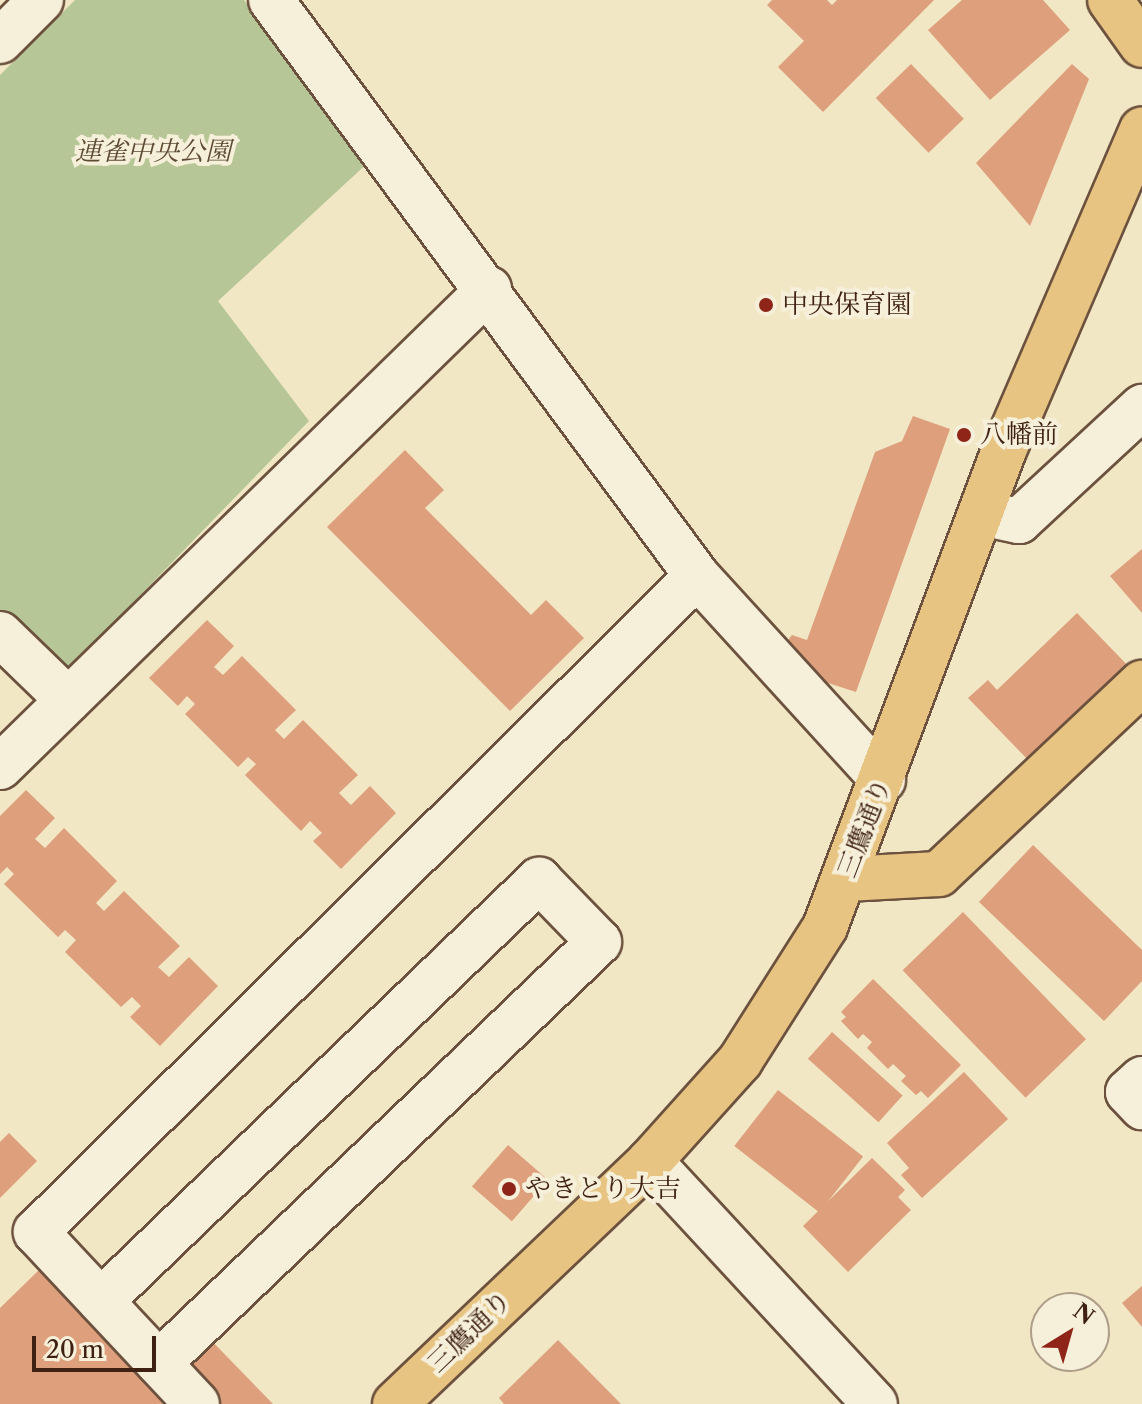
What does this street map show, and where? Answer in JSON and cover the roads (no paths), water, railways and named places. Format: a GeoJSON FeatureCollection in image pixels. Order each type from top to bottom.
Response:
{"type":"FeatureCollection","features":[{"type":"Feature","properties":{"kind":"main road"},"geometry":{"type":"LineString","coordinates":[[1110,0],[1142,45]]}},
{"type":"Feature","properties":{"kind":"main road","name":"三鷹通り"},"geometry":{"type":"LineString","coordinates":[[395,1404],[650,1161],[740,1061],[825,927],[846,879],[981,513],[1142,129]]}},
{"type":"Feature","properties":{"kind":"main road"},"geometry":{"type":"LineString","coordinates":[[846,879],[939,874],[1142,683]]}},
{"type":"Feature","properties":{"kind":"street"},"geometry":{"type":"LineString","coordinates":[[0,41],[41,0]]}},
{"type":"Feature","properties":{"kind":"street"},"geometry":{"type":"LineString","coordinates":[[271,0],[489,289],[697,576],[883,780]]}},
{"type":"Feature","properties":{"kind":"street"},"geometry":{"type":"LineString","coordinates":[[0,767],[489,289]]}},
{"type":"Feature","properties":{"kind":"street"},"geometry":{"type":"LineString","coordinates":[[981,513],[1019,521],[1142,407]]}},
{"type":"Feature","properties":{"kind":"street"},"geometry":{"type":"LineString","coordinates":[[197,1404],[36,1232],[697,576]]}},
{"type":"Feature","properties":{"kind":"street"},"geometry":{"type":"LineString","coordinates":[[0,634],[68,700]]}},
{"type":"Feature","properties":{"kind":"street"},"geometry":{"type":"LineString","coordinates":[[101,1301],[539,880],[599,942],[159,1363]]}},
{"type":"Feature","properties":{"kind":"street"},"geometry":{"type":"LineString","coordinates":[[1142,1079],[1128,1092],[1142,1107]]}},
{"type":"Feature","properties":{"kind":"street"},"geometry":{"type":"LineString","coordinates":[[650,1161],[875,1404]]}},
{"type":"Feature","properties":{"kind":"place","name":"中央保育園"},"geometry":{"type":"Point","coordinates":[766,305]}},
{"type":"Feature","properties":{"kind":"place","name":"八幡前"},"geometry":{"type":"Point","coordinates":[964,435]}},
{"type":"Feature","properties":{"kind":"place","name":"やきとり大吉"},"geometry":{"type":"Point","coordinates":[509,1189]}},
{"type":"Feature","properties":{"kind":"park label","name":"連雀中央公園"},"geometry":{"type":"Point","coordinates":[153,152]}}]}
